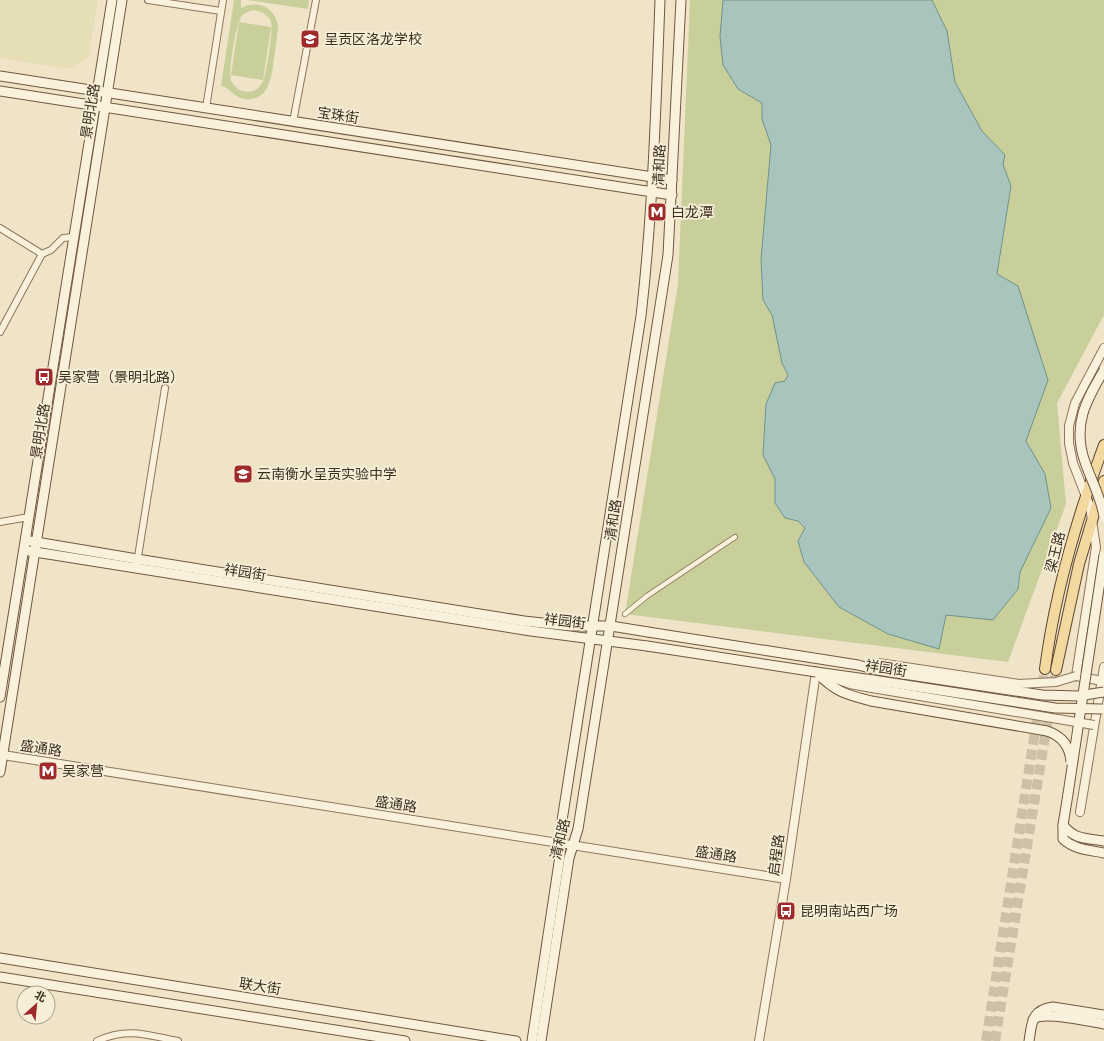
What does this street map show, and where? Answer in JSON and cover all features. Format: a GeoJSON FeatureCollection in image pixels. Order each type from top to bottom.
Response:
{"type":"FeatureCollection","features":[{"type":"Feature","properties":{"kind":"main road","name":"景明北路"},"geometry":{"type":"LineString","coordinates":[[0,697],[112,0]]}},
{"type":"Feature","properties":{"kind":"main road","name":"景明北路"},"geometry":{"type":"LineString","coordinates":[[0,772],[122,0]]}},
{"type":"Feature","properties":{"kind":"main road","name":"清和路"},"geometry":{"type":"LineString","coordinates":[[532,1041],[560,856],[560,827],[640,316],[648,253],[653,178],[660,0]]}},
{"type":"Feature","properties":{"kind":"main road","name":"清和路"},"geometry":{"type":"LineString","coordinates":[[541,1041],[569,858],[578,829],[609,640],[668,255],[681,0]]}},
{"type":"Feature","properties":{"kind":"main road","name":"宝珠街"},"geometry":{"type":"LineString","coordinates":[[0,76],[672,180]]}},
{"type":"Feature","properties":{"kind":"main road","name":"宝珠街"},"geometry":{"type":"LineString","coordinates":[[0,91],[672,195]]}},
{"type":"Feature","properties":{"kind":"main road"},"geometry":{"type":"LineString","coordinates":[[1104,370],[1085,404],[1080,420],[1079,434],[1085,462],[1098,494],[1104,517]]}},
{"type":"Feature","properties":{"kind":"main road","name":"梁王路"},"geometry":{"type":"LineString","coordinates":[[1045,669],[1068,552],[1082,504],[1104,445]]}},
{"type":"Feature","properties":{"kind":"main road","name":"梁王路"},"geometry":{"type":"LineString","coordinates":[[1056,670],[1079,564],[1104,481]]}},
{"type":"Feature","properties":{"kind":"main road","name":"祥园街"},"geometry":{"type":"LineString","coordinates":[[25,540],[136,564],[524,630],[590,639],[609,640],[1055,708],[1103,709]]}},
{"type":"Feature","properties":{"kind":"main road","name":"祥园街"},"geometry":{"type":"LineString","coordinates":[[23,550],[136,564],[524,621],[571,626],[611,626],[858,665],[877,670],[1042,695],[1078,696],[1104,692]]}},
{"type":"Feature","properties":{"kind":"main road"},"geometry":{"type":"LineString","coordinates":[[1104,555],[1063,825],[1063,839],[1070,846],[1078,849],[1104,853]]}},
{"type":"Feature","properties":{"kind":"main road"},"geometry":{"type":"LineString","coordinates":[[816,672],[835,689],[846,695],[871,701],[1047,731],[1057,735],[1067,746],[1071,758],[1072,771]]}},
{"type":"Feature","properties":{"kind":"main road"},"geometry":{"type":"LineString","coordinates":[[1063,825],[1069,833],[1079,837],[1104,841]]}},
{"type":"Feature","properties":{"kind":"main road","name":"联大街"},"geometry":{"type":"LineString","coordinates":[[0,958],[516,1041]]}},
{"type":"Feature","properties":{"kind":"main road"},"geometry":{"type":"LineString","coordinates":[[0,977],[405,1041]]}},
{"type":"Feature","properties":{"kind":"main road"},"geometry":{"type":"LineString","coordinates":[[1029,1041],[1032,1021],[1038,1012],[1053,1007],[1104,1015]]}},
{"type":"Feature","properties":{"kind":"main road"},"geometry":{"type":"LineString","coordinates":[[1032,1021],[1037,1016],[1054,1016],[1104,1024]]}},
{"type":"Feature","properties":{"kind":"street"},"geometry":{"type":"LineString","coordinates":[[148,0],[221,11]]}},
{"type":"Feature","properties":{"kind":"street"},"geometry":{"type":"LineString","coordinates":[[206,108],[223,0]]}},
{"type":"Feature","properties":{"kind":"street"},"geometry":{"type":"LineString","coordinates":[[294,122],[316,0]]}},
{"type":"Feature","properties":{"kind":"street"},"geometry":{"type":"LineString","coordinates":[[0,228],[42,254]]}},
{"type":"Feature","properties":{"kind":"street"},"geometry":{"type":"LineString","coordinates":[[0,332],[42,254],[51,250],[63,238],[74,237]]}},
{"type":"Feature","properties":{"kind":"street"},"geometry":{"type":"LineString","coordinates":[[1076,676],[1096,547],[1090,508],[1073,463],[1069,443],[1069,426],[1075,403],[1104,348]]}},
{"type":"Feature","properties":{"kind":"street"},"geometry":{"type":"LineString","coordinates":[[136,564],[165,388]]}},
{"type":"Feature","properties":{"kind":"street"},"geometry":{"type":"LineString","coordinates":[[0,522],[29,517]]}},
{"type":"Feature","properties":{"kind":"street"},"geometry":{"type":"LineString","coordinates":[[625,614],[647,596],[735,538]]}},
{"type":"Feature","properties":{"kind":"street"},"geometry":{"type":"LineString","coordinates":[[858,665],[878,663],[1019,684],[1056,682],[1076,676],[1102,681]]}},
{"type":"Feature","properties":{"kind":"street"},"geometry":{"type":"LineString","coordinates":[[1080,812],[1104,667]]}},
{"type":"Feature","properties":{"kind":"street"},"geometry":{"type":"LineString","coordinates":[[816,672],[850,684],[1094,725]]}},
{"type":"Feature","properties":{"kind":"street","name":"启程路"},"geometry":{"type":"LineString","coordinates":[[759,1041],[786,878],[816,672]]}},
{"type":"Feature","properties":{"kind":"street","name":"盛通路"},"geometry":{"type":"LineString","coordinates":[[3,755],[786,878]]}},
{"type":"Feature","properties":{"kind":"street"},"geometry":{"type":"LineString","coordinates":[[97,1041],[111,1034],[132,1032],[178,1041]]}},
{"type":"Feature","properties":{"kind":"shaded area"},"geometry":{"type":"Polygon","coordinates":[[[0,0],[98,0],[89,56],[70,69],[0,58],[0,0]]]}},
{"type":"Feature","properties":{"kind":"green space"},"geometry":{"type":"Polygon","coordinates":[[[234,0],[241,0],[241,8],[253,5],[264,6],[276,18],[278,24],[271,76],[266,90],[261,96],[254,99],[245,99],[238,97],[227,88],[221,86],[234,0]],[[254,10],[244,14],[239,21],[230,75],[234,85],[238,89],[245,92],[250,92],[258,88],[262,83],[266,71],[271,34],[270,19],[262,12],[254,10]]]}},
{"type":"Feature","properties":{"kind":"green space"},"geometry":{"type":"Polygon","coordinates":[[[247,0],[309,0],[308,9],[247,0]]]}},
{"type":"Feature","properties":{"kind":"green space"},"geometry":{"type":"Polygon","coordinates":[[[690,0],[1104,0],[1104,315],[1057,403],[1066,504],[1008,662],[625,614],[678,284],[690,0]]]}},
{"type":"Feature","properties":{"kind":"green space"},"geometry":{"type":"Polygon","coordinates":[[[239,22],[271,27],[263,80],[231,75],[239,22]]]}},
{"type":"Feature","properties":{"kind":"water"},"geometry":{"type":"Polygon","coordinates":[[[723,0],[932,0],[947,31],[955,82],[982,131],[1005,155],[1003,164],[1011,186],[997,274],[1018,286],[1048,380],[1026,441],[1045,474],[1051,508],[1020,572],[1018,589],[993,620],[946,615],[939,649],[888,634],[839,607],[804,562],[798,541],[805,528],[798,521],[785,518],[775,503],[775,479],[763,455],[766,404],[775,383],[785,381],[788,375],[782,363],[772,315],[763,300],[761,260],[771,145],[762,119],[762,103],[738,89],[723,65],[720,37],[723,0]]]}},
{"type":"Feature","properties":{"kind":"tunnel"},"geometry":{"type":"LineString","coordinates":[[986,1041],[1045,669]]}},
{"type":"Feature","properties":{"kind":"tunnel"},"geometry":{"type":"LineString","coordinates":[[995,1041],[1056,670]]}},
{"type":"Feature","properties":{"kind":"place","name":"呈贡区洛龙学校"},"geometry":{"type":"Point","coordinates":[310,39]}},
{"type":"Feature","properties":{"kind":"place","name":"白龙潭"},"geometry":{"type":"Point","coordinates":[657,212]}},
{"type":"Feature","properties":{"kind":"place","name":"吴家营（景明北路）"},"geometry":{"type":"Point","coordinates":[44,377]}},
{"type":"Feature","properties":{"kind":"place","name":"云南衡水呈贡实验中学"},"geometry":{"type":"Point","coordinates":[243,474]}},
{"type":"Feature","properties":{"kind":"place","name":"吴家营"},"geometry":{"type":"Point","coordinates":[48,771]}},
{"type":"Feature","properties":{"kind":"place","name":"昆明南站西广场"},"geometry":{"type":"Point","coordinates":[786,911]}}]}
